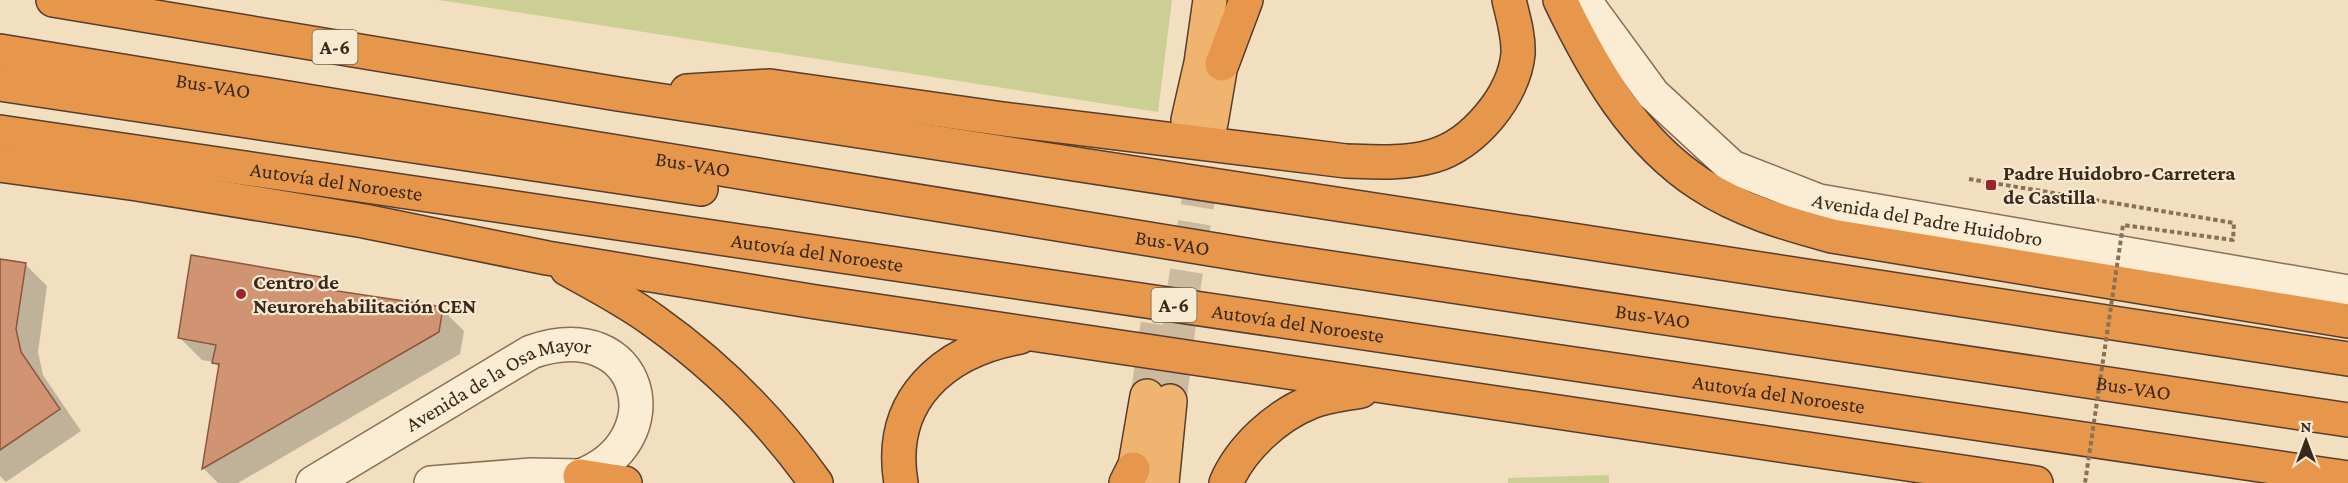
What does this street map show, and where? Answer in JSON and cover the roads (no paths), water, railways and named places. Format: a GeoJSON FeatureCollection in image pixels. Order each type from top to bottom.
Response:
{"type":"FeatureCollection","features":[{"type":"Feature","properties":{"kind":"highway","name":"A-6"},"geometry":{"type":"LineString","coordinates":[[53,0],[618,94],[2348,359]]}},
{"type":"Feature","properties":{"kind":"highway"},"geometry":{"type":"LineString","coordinates":[[1210,0],[1201,63],[1200,122],[1246,0]]}},
{"type":"Feature","properties":{"kind":"highway"},"geometry":{"type":"LineString","coordinates":[[1222,63],[1230,0]]}},
{"type":"Feature","properties":{"kind":"highway"},"geometry":{"type":"LineString","coordinates":[[618,94],[770,86],[1003,119],[1323,159],[1402,163],[1436,155],[1471,135],[1494,112],[1506,94],[1518,55],[1515,25],[1509,0]]}},
{"type":"Feature","properties":{"kind":"highway"},"geometry":{"type":"LineString","coordinates":[[1560,0],[1588,56],[1622,109],[1671,163],[1701,185],[1780,222],[1832,236],[2348,321]]}},
{"type":"Feature","properties":{"kind":"highway","name":"Bus-VAO"},"geometry":{"type":"LineString","coordinates":[[0,51],[1271,259],[2348,420]]}},
{"type":"Feature","properties":{"kind":"highway"},"geometry":{"type":"LineString","coordinates":[[0,84],[968,228],[1271,259]]}},
{"type":"Feature","properties":{"kind":"highway","name":"Autovía del Noroeste"},"geometry":{"type":"LineString","coordinates":[[0,132],[2348,478]]}},
{"type":"Feature","properties":{"kind":"highway"},"geometry":{"type":"LineString","coordinates":[[0,165],[137,184],[376,223],[547,258],[804,300],[2036,483]]}},
{"type":"Feature","properties":{"kind":"highway"},"geometry":{"type":"LineString","coordinates":[[547,258],[654,320],[707,364],[767,421],[816,483]]}},
{"type":"Feature","properties":{"kind":"highway"},"geometry":{"type":"LineString","coordinates":[[901,483],[897,459],[901,431],[906,415],[924,384],[951,361],[970,352],[1002,340],[1035,334]]}},
{"type":"Feature","properties":{"kind":"highway"},"geometry":{"type":"LineString","coordinates":[[1226,483],[1241,456],[1268,427],[1311,402],[1380,386]]}},
{"type":"Feature","properties":{"kind":"highway"},"geometry":{"type":"LineString","coordinates":[[1138,480],[1159,398]]}},
{"type":"Feature","properties":{"kind":"highway"},"geometry":{"type":"LineString","coordinates":[[580,476],[625,483]]}},
{"type":"Feature","properties":{"kind":"street","name":"Avenida del Padre Huidobro"},"geometry":{"type":"LineString","coordinates":[[1584,0],[1653,94],[1732,167],[1819,201],[2348,292]]}},
{"type":"Feature","properties":{"kind":"street","name":"Avenida de la Osa Mayor"},"geometry":{"type":"LineString","coordinates":[[313,483],[531,352],[552,345],[590,346],[606,352],[618,360],[631,379],[636,402],[633,423],[622,447],[598,469],[580,476],[531,475],[431,483]]}},
{"type":"Feature","properties":{"kind":"tunnel"},"geometry":{"type":"LineString","coordinates":[[1170,401],[1184,287],[1211,123]]}},
{"type":"Feature","properties":{"kind":"tunnel"},"geometry":{"type":"LineString","coordinates":[[1147,396],[1157,324]]}},
{"type":"Feature","properties":{"kind":"place","name":"Padre Huidobro-Carretera de Castilla"},"geometry":{"type":"Point","coordinates":[1991,185]}},
{"type":"Feature","properties":{"kind":"place","name":"Centro de Neurorehabilitación CEN"},"geometry":{"type":"Point","coordinates":[241,294]}}]}
